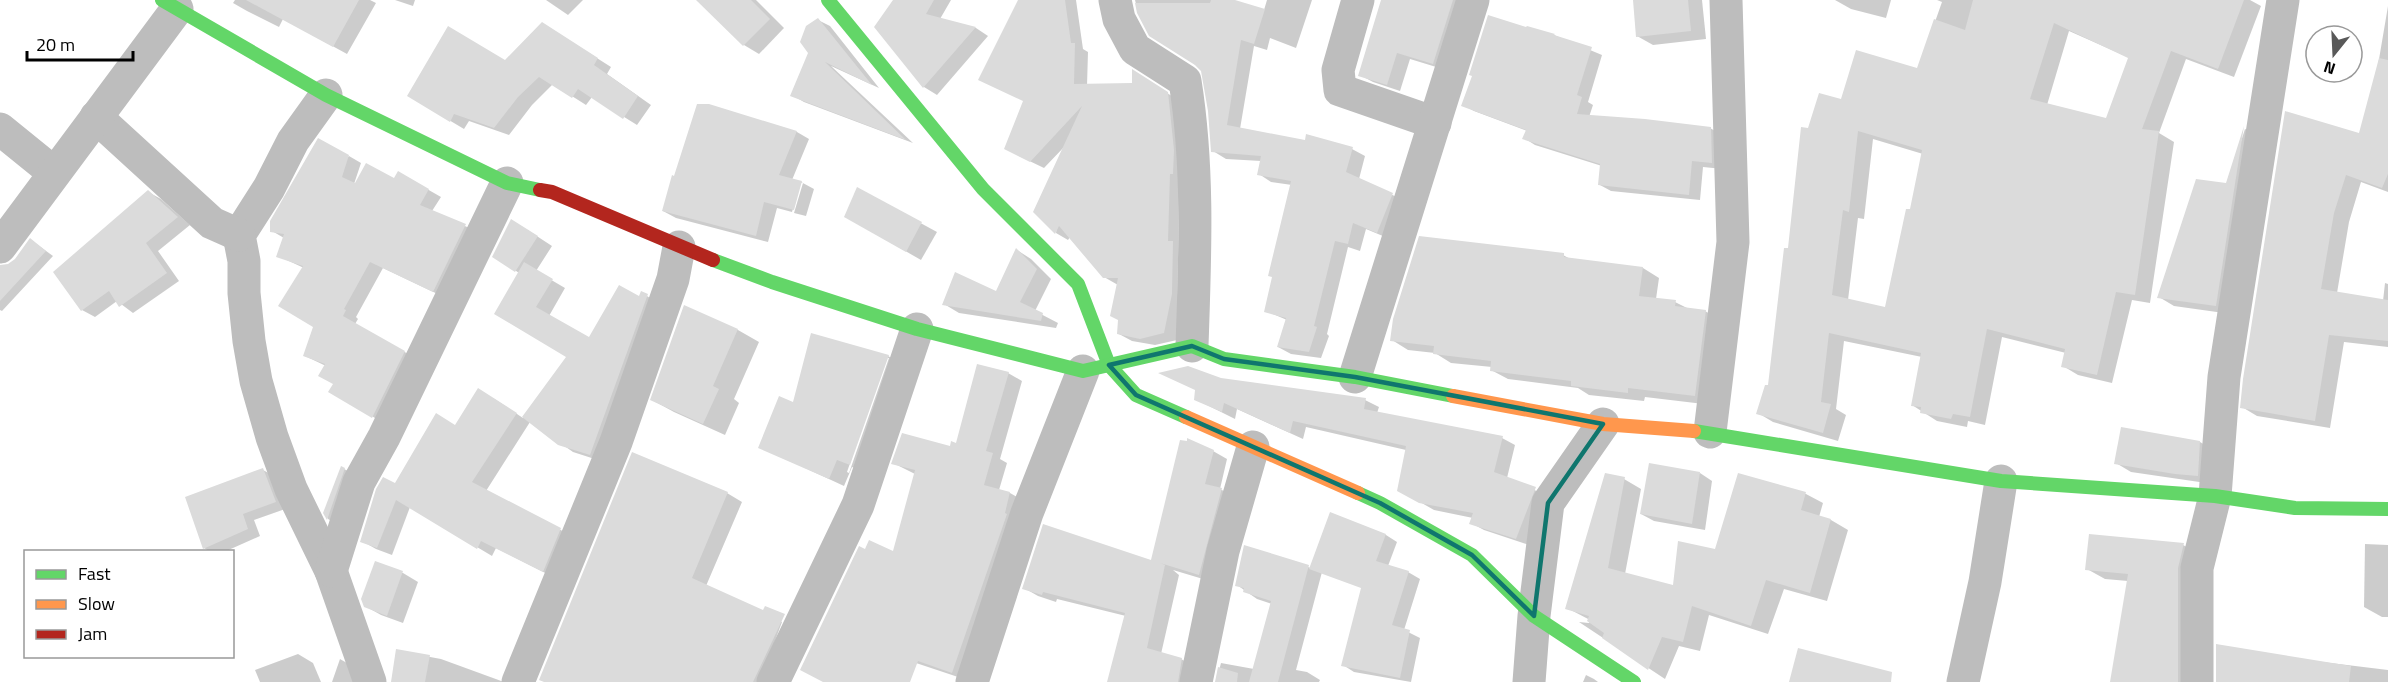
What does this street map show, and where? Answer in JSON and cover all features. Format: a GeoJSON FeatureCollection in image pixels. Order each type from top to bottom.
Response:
{"type":"FeatureCollection","features":[{"type":"Feature","properties":{"kind":"street"},"geometry":{"type":"LineString","coordinates":[[828,0],[983,189],[1078,284],[1096,368],[1027,513],[972,682]]}},
{"type":"Feature","properties":{"kind":"street"},"geometry":{"type":"LineString","coordinates":[[1115,0],[1119,19],[1135,49],[1185,81],[1193,136],[1196,185],[1192,346]]}},
{"type":"Feature","properties":{"kind":"street"},"geometry":{"type":"LineString","coordinates":[[1358,0],[1338,70],[1340,90],[1435,123]]}},
{"type":"Feature","properties":{"kind":"street"},"geometry":{"type":"LineString","coordinates":[[1355,377],[1473,0]]}},
{"type":"Feature","properties":{"kind":"street"},"geometry":{"type":"LineString","coordinates":[[1710,432],[1733,242],[1726,0]]}},
{"type":"Feature","properties":{"kind":"street"},"geometry":{"type":"LineString","coordinates":[[2197,682],[2197,568],[2216,496],[2224,376],[2283,0]]}},
{"type":"Feature","properties":{"kind":"street"},"geometry":{"type":"LineString","coordinates":[[0,246],[96,117],[169,4],[326,95],[507,183],[552,192],[679,247],[772,282],[917,329],[1096,368],[1136,395],[1380,503],[1472,555],[1534,616],[1634,682]]}},
{"type":"Feature","properties":{"kind":"street"},"geometry":{"type":"LineString","coordinates":[[326,95],[293,141],[269,188],[239,235],[244,261],[244,293],[249,341],[256,381],[272,437],[291,489],[331,571],[370,682]]}},
{"type":"Feature","properties":{"kind":"street"},"geometry":{"type":"LineString","coordinates":[[96,117],[212,223],[239,235]]}},
{"type":"Feature","properties":{"kind":"street"},"geometry":{"type":"LineString","coordinates":[[0,129],[53,172]]}},
{"type":"Feature","properties":{"kind":"street"},"geometry":{"type":"LineString","coordinates":[[331,571],[359,482],[384,437],[507,183]]}},
{"type":"Feature","properties":{"kind":"street"},"geometry":{"type":"LineString","coordinates":[[518,682],[616,442],[673,279],[679,247]]}},
{"type":"Feature","properties":{"kind":"street"},"geometry":{"type":"LineString","coordinates":[[773,682],[858,504],[917,329]]}},
{"type":"Feature","properties":{"kind":"street"},"geometry":{"type":"LineString","coordinates":[[1096,368],[1192,346],[1224,359],[1355,377],[1603,424],[1710,432],[1901,466],[2001,481],[2216,496],[2295,508],[2388,510]]}},
{"type":"Feature","properties":{"kind":"street"},"geometry":{"type":"LineString","coordinates":[[1529,682],[1534,616],[1548,503],[1603,424]]}},
{"type":"Feature","properties":{"kind":"street"},"geometry":{"type":"LineString","coordinates":[[1196,682],[1223,551],[1253,447]]}},
{"type":"Feature","properties":{"kind":"street"},"geometry":{"type":"LineString","coordinates":[[1963,682],[1985,582],[2001,481]]}},
{"type":"Feature","properties":{"kind":"highlighted area"},"geometry":{"type":"Polygon","coordinates":[[[1192,346],[1224,359],[1355,377],[1603,424],[1548,503],[1534,616],[1472,555],[1380,503],[1136,395],[1109,365],[1192,346]]]}},
{"type":"Feature","properties":{"kind":"building"},"geometry":{"type":"Polygon","coordinates":[[[246,0],[359,0],[333,47],[246,0]]]}},
{"type":"Feature","properties":{"kind":"building"},"geometry":{"type":"Polygon","coordinates":[[[696,0],[751,0],[770,19],[743,46],[696,0]]]}},
{"type":"Feature","properties":{"kind":"building"},"geometry":{"type":"Polygon","coordinates":[[[893,0],[934,0],[926,14],[976,27],[923,88],[874,27],[893,0]]]}},
{"type":"Feature","properties":{"kind":"building"},"geometry":{"type":"Polygon","coordinates":[[[1018,0],[1065,0],[1071,43],[1075,43],[1074,84],[1132,83],[1132,69],[1168,92],[1174,150],[1173,174],[1170,174],[1168,241],[1173,241],[1172,294],[1164,333],[1140,339],[1117,334],[1118,320],[1110,316],[1118,278],[1103,278],[1059,226],[1055,234],[1033,212],[1082,106],[1030,162],[1004,149],[1023,101],[978,80],[1018,0]]]}},
{"type":"Feature","properties":{"kind":"building"},"geometry":{"type":"Polygon","coordinates":[[[1211,0],[1235,0],[1265,9],[1254,44],[1241,40],[1227,125],[1305,140],[1306,134],[1353,147],[1346,172],[1393,193],[1377,233],[1353,223],[1348,244],[1335,241],[1314,326],[1317,327],[1309,352],[1277,347],[1286,318],[1264,312],[1272,277],[1268,276],[1291,181],[1257,175],[1261,156],[1211,152],[1208,111],[1201,71],[1149,36],[1137,13],[1135,3],[1210,3],[1211,0]]]}},
{"type":"Feature","properties":{"kind":"building"},"geometry":{"type":"Polygon","coordinates":[[[1381,0],[1453,0],[1433,64],[1397,53],[1387,85],[1358,76],[1381,0]]]}},
{"type":"Feature","properties":{"kind":"building"},"geometry":{"type":"Polygon","coordinates":[[[1633,0],[1688,0],[1691,31],[1636,37],[1633,0]]]}},
{"type":"Feature","properties":{"kind":"building"},"geometry":{"type":"Polygon","coordinates":[[[1973,0],[2244,0],[2218,69],[2171,51],[2142,129],[2159,131],[2135,295],[2116,292],[2097,375],[2061,367],[2065,349],[1987,329],[1970,417],[1953,414],[1951,419],[1920,413],[1921,407],[1911,406],[1921,353],[1829,333],[1821,402],[1831,404],[1823,433],[1756,414],[1765,385],[1768,385],[1784,248],[1788,248],[1801,127],[1808,128],[1819,93],[1841,99],[1856,50],[1917,68],[1934,19],[1965,30],[1973,0]],[[2054,23],[2030,99],[2106,118],[2128,58],[2054,23]],[[1858,131],[1849,212],[1843,210],[1832,295],[1885,307],[1906,209],[1910,209],[1922,150],[1858,131]]]}},
{"type":"Feature","properties":{"kind":"building"},"geometry":{"type":"Polygon","coordinates":[[[1488,15],[1592,47],[1577,95],[1582,97],[1577,114],[1711,127],[1712,163],[1692,161],[1689,195],[1598,185],[1600,164],[1522,139],[1526,130],[1461,106],[1472,76],[1469,75],[1488,15]]]}},
{"type":"Feature","properties":{"kind":"building"},"geometry":{"type":"Polygon","coordinates":[[[818,18],[872,85],[825,62],[906,140],[790,96],[808,53],[800,42],[806,26],[818,18]]]}},
{"type":"Feature","properties":{"kind":"building"},"geometry":{"type":"Polygon","coordinates":[[[542,22],[598,58],[594,65],[638,96],[623,119],[578,89],[572,98],[539,77],[518,97],[494,128],[454,114],[450,122],[407,96],[448,26],[505,60],[542,22]]]}},
{"type":"Feature","properties":{"kind":"building"},"geometry":{"type":"Polygon","coordinates":[[[2379,58],[2388,60],[2388,174],[2382,188],[2346,175],[2334,213],[2321,289],[2388,300],[2388,341],[2329,335],[2315,421],[2240,408],[2285,111],[2359,133],[2379,58]]]}},
{"type":"Feature","properties":{"kind":"building"},"geometry":{"type":"Polygon","coordinates":[[[697,104],[709,104],[797,131],[779,175],[802,181],[794,210],[764,202],[756,236],[662,211],[697,104]]]}},
{"type":"Feature","properties":{"kind":"building"},"geometry":{"type":"Polygon","coordinates":[[[2244,126],[2216,306],[2157,298],[2196,179],[2226,183],[2244,126]]]}},
{"type":"Feature","properties":{"kind":"building"},"geometry":{"type":"Polygon","coordinates":[[[318,138],[349,155],[342,177],[355,183],[366,163],[394,178],[398,171],[429,189],[420,205],[466,224],[433,292],[370,262],[344,309],[346,310],[343,316],[405,351],[372,418],[328,392],[333,384],[318,376],[325,364],[303,356],[313,327],[278,306],[303,266],[276,257],[284,234],[270,232],[270,221],[318,138]]]}},
{"type":"Feature","properties":{"kind":"building"},"geometry":{"type":"Polygon","coordinates":[[[857,187],[922,222],[906,252],[844,217],[857,187]]]}},
{"type":"Feature","properties":{"kind":"building"},"geometry":{"type":"Polygon","coordinates":[[[148,190],[178,217],[146,243],[167,273],[119,307],[109,291],[81,311],[53,272],[148,190]]]}},
{"type":"Feature","properties":{"kind":"building"},"geometry":{"type":"Polygon","coordinates":[[[511,219],[538,236],[515,272],[492,257],[511,219]]]}},
{"type":"Feature","properties":{"kind":"building"},"geometry":{"type":"Polygon","coordinates":[[[1419,236],[1564,253],[1564,257],[1643,267],[1639,296],[1676,300],[1675,306],[1706,310],[1695,396],[1628,388],[1628,393],[1571,386],[1571,381],[1490,371],[1491,361],[1433,354],[1434,346],[1390,341],[1393,319],[1419,236]]]}},
{"type":"Feature","properties":{"kind":"building"},"geometry":{"type":"Polygon","coordinates":[[[30,238],[46,251],[0,301],[0,265],[8,264],[15,259],[30,238]]]}},
{"type":"Feature","properties":{"kind":"building"},"geometry":{"type":"Polygon","coordinates":[[[1016,248],[1037,269],[1020,302],[1043,313],[1041,321],[942,305],[955,272],[996,291],[1016,248]]]}},
{"type":"Feature","properties":{"kind":"building"},"geometry":{"type":"Polygon","coordinates":[[[524,262],[553,279],[536,307],[589,337],[619,285],[639,296],[641,291],[648,294],[590,455],[558,445],[522,417],[566,357],[494,314],[524,262]]]}},
{"type":"Feature","properties":{"kind":"building"},"geometry":{"type":"Polygon","coordinates":[[[684,305],[738,329],[713,386],[719,389],[703,424],[650,400],[684,305]]]}},
{"type":"Feature","properties":{"kind":"building"},"geometry":{"type":"Polygon","coordinates":[[[811,333],[889,355],[850,465],[837,460],[829,479],[758,448],[779,396],[793,402],[811,333]]]}},
{"type":"Feature","properties":{"kind":"building"},"geometry":{"type":"Polygon","coordinates":[[[977,364],[1009,372],[986,451],[993,453],[984,485],[1010,492],[1005,513],[1007,514],[952,673],[918,661],[910,682],[823,682],[800,670],[859,546],[865,549],[869,540],[893,551],[915,470],[891,464],[902,433],[950,446],[951,441],[956,443],[977,364]]]}},
{"type":"Feature","properties":{"kind":"building"},"geometry":{"type":"Polygon","coordinates":[[[1188,366],[1221,378],[1366,398],[1364,409],[1503,436],[1494,472],[1536,487],[1516,539],[1469,524],[1473,513],[1419,503],[1397,491],[1406,446],[1293,421],[1290,433],[1224,403],[1222,412],[1194,400],[1195,390],[1158,373],[1188,366]]]}},
{"type":"Feature","properties":{"kind":"building"},"geometry":{"type":"Polygon","coordinates":[[[478,388],[517,413],[472,482],[561,528],[543,572],[481,541],[477,549],[396,500],[377,548],[360,542],[376,489],[383,477],[395,483],[436,413],[455,425],[478,388]]]}},
{"type":"Feature","properties":{"kind":"building"},"geometry":{"type":"Polygon","coordinates":[[[2121,427],[2200,441],[2198,476],[2114,464],[2121,427]]]}},
{"type":"Feature","properties":{"kind":"building"},"geometry":{"type":"Polygon","coordinates":[[[1187,438],[1214,450],[1205,484],[1222,488],[1199,575],[1160,563],[1165,565],[1147,648],[1182,658],[1178,682],[1107,682],[1125,613],[1043,592],[1042,595],[1022,589],[1043,524],[1151,560],[1180,440],[1187,441],[1187,438]]]}},
{"type":"Feature","properties":{"kind":"building"},"geometry":{"type":"Polygon","coordinates":[[[632,452],[728,492],[692,578],[763,610],[765,606],[785,614],[753,682],[544,682],[539,680],[632,452]]]}},
{"type":"Feature","properties":{"kind":"building"},"geometry":{"type":"Polygon","coordinates":[[[1649,463],[1700,472],[1692,524],[1640,514],[1649,463]]]}},
{"type":"Feature","properties":{"kind":"building"},"geometry":{"type":"Polygon","coordinates":[[[341,466],[345,468],[327,520],[323,513],[341,466]]]}},
{"type":"Feature","properties":{"kind":"building"},"geometry":{"type":"Polygon","coordinates":[[[263,468],[276,502],[243,514],[248,529],[203,549],[185,497],[263,468]]]}},
{"type":"Feature","properties":{"kind":"building"},"geometry":{"type":"Polygon","coordinates":[[[1605,473],[1625,477],[1608,568],[1673,585],[1678,541],[1715,549],[1738,473],[1806,492],[1801,510],[1831,519],[1810,593],[1766,580],[1751,626],[1692,606],[1683,642],[1662,637],[1648,670],[1602,638],[1604,633],[1587,621],[1589,616],[1565,609],[1605,473]]]}},
{"type":"Feature","properties":{"kind":"building"},"geometry":{"type":"Polygon","coordinates":[[[1330,512],[1386,534],[1376,561],[1409,571],[1392,625],[1410,630],[1400,678],[1341,666],[1361,588],[1309,569],[1330,512]]]}},
{"type":"Feature","properties":{"kind":"building"},"geometry":{"type":"Polygon","coordinates":[[[2089,534],[2184,543],[2178,568],[2178,682],[2110,682],[2128,574],[2085,570],[2089,534]]]}},
{"type":"Feature","properties":{"kind":"building"},"geometry":{"type":"Polygon","coordinates":[[[1244,545],[1309,565],[1278,682],[1249,682],[1271,601],[1243,592],[1244,588],[1235,586],[1244,545]]]}},
{"type":"Feature","properties":{"kind":"building"},"geometry":{"type":"Polygon","coordinates":[[[375,561],[403,571],[387,616],[364,607],[361,599],[375,561]]]}},
{"type":"Feature","properties":{"kind":"building"},"geometry":{"type":"Polygon","coordinates":[[[2216,644],[2351,666],[2349,682],[2216,682],[2216,644]]]}},
{"type":"Feature","properties":{"kind":"building"},"geometry":{"type":"Polygon","coordinates":[[[1798,648],[1892,672],[1891,682],[1789,682],[1798,648]]]}},
{"type":"Feature","properties":{"kind":"building"},"geometry":{"type":"Polygon","coordinates":[[[396,649],[430,655],[425,682],[391,682],[396,649]]]}},
{"type":"Feature","properties":{"kind":"building"},"geometry":{"type":"Polygon","coordinates":[[[1218,667],[1238,673],[1237,682],[1215,682],[1218,667]]]}},
{"type":"Feature","properties":{"kind":"traffic: fast"},"geometry":{"type":"LineString","coordinates":[[162,0],[326,95],[507,183],[540,190]]}},
{"type":"Feature","properties":{"kind":"traffic: fast"},"geometry":{"type":"LineString","coordinates":[[828,0],[983,189],[1078,284],[1109,365],[1136,395],[1186,417]]}},
{"type":"Feature","properties":{"kind":"traffic: fast"},"geometry":{"type":"LineString","coordinates":[[713,260],[772,282],[917,329],[1083,371],[1192,346],[1224,359],[1355,377],[1453,396]]}},
{"type":"Feature","properties":{"kind":"traffic: fast"},"geometry":{"type":"LineString","coordinates":[[1694,431],[2001,481],[2215,496],[2295,508],[2388,509]]}},
{"type":"Feature","properties":{"kind":"traffic: fast"},"geometry":{"type":"LineString","coordinates":[[1358,493],[1472,555],[1534,616],[1634,682]]}},
{"type":"Feature","properties":{"kind":"traffic: slow"},"geometry":{"type":"LineString","coordinates":[[1453,396],[1603,424],[1694,431]]}},
{"type":"Feature","properties":{"kind":"traffic: slow"},"geometry":{"type":"LineString","coordinates":[[1186,417],[1358,493]]}},
{"type":"Feature","properties":{"kind":"traffic: jam"},"geometry":{"type":"LineString","coordinates":[[540,190],[552,192],[713,260]]}}]}
